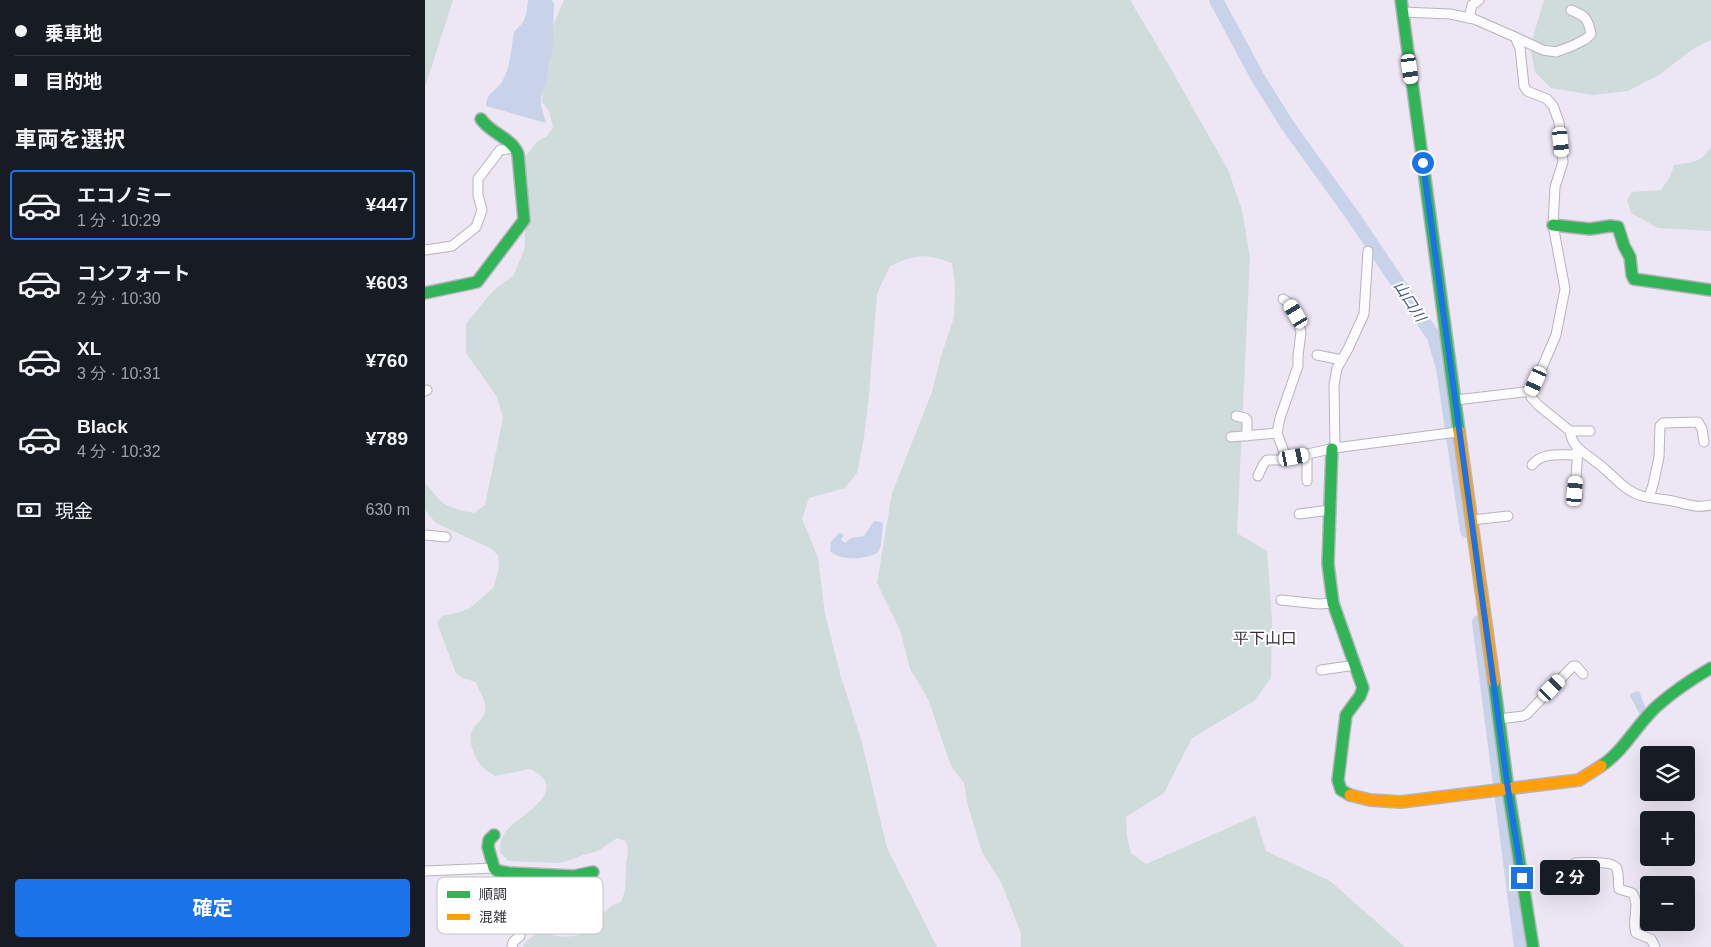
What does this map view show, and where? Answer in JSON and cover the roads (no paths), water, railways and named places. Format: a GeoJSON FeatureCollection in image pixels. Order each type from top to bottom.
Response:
{"type":"FeatureCollection","features":[{"type":"Feature","properties":{"kind":"street"},"geometry":{"type":"LineString","coordinates":[[1401,0],[1456,400],[1455,432],[1472,520],[1499,719],[1503,790],[1533,947]]}},
{"type":"Feature","properties":{"kind":"street"},"geometry":{"type":"LineString","coordinates":[[1469,18],[1472,5],[1479,0]]}},
{"type":"Feature","properties":{"kind":"street"},"geometry":{"type":"LineString","coordinates":[[1403,12],[1450,14],[1469,18],[1543,50],[1556,52],[1586,39],[1591,34],[1589,24],[1584,16],[1571,10]]}},
{"type":"Feature","properties":{"kind":"street"},"geometry":{"type":"LineString","coordinates":[[1515,38],[1520,48],[1524,86],[1527,91],[1547,99],[1553,106],[1559,122],[1563,162],[1555,187],[1553,225],[1565,289],[1556,336],[1531,397],[1570,431],[1590,432]]}},
{"type":"Feature","properties":{"kind":"street"},"geometry":{"type":"LineString","coordinates":[[425,292],[477,282],[523,223],[525,213],[520,189],[520,160],[512,144],[489,130],[481,119]]}},
{"type":"Feature","properties":{"kind":"street"},"geometry":{"type":"LineString","coordinates":[[425,250],[452,246],[476,227],[483,210],[478,195],[478,179],[499,151],[515,148]]}},
{"type":"Feature","properties":{"kind":"street"},"geometry":{"type":"LineString","coordinates":[[1553,225],[1590,229],[1610,226],[1618,227],[1623,246],[1630,257],[1631,275],[1635,279],[1711,290]]}},
{"type":"Feature","properties":{"kind":"street"},"geometry":{"type":"LineString","coordinates":[[1368,251],[1364,314],[1337,368],[1335,385],[1328,564],[1333,603],[1357,665],[1363,688],[1360,696],[1346,715],[1338,780],[1341,790],[1348,795],[1388,803],[1579,780],[1594,772],[1618,750],[1656,707],[1711,668]]}},
{"type":"Feature","properties":{"kind":"street"},"geometry":{"type":"LineString","coordinates":[[1283,299],[1290,304],[1296,314],[1301,332],[1297,356],[1298,366],[1280,418],[1277,433],[1287,460]]}},
{"type":"Feature","properties":{"kind":"street"},"geometry":{"type":"LineString","coordinates":[[1317,355],[1342,360]]}},
{"type":"Feature","properties":{"kind":"street"},"geometry":{"type":"LineString","coordinates":[[1456,400],[1532,391]]}},
{"type":"Feature","properties":{"kind":"street"},"geometry":{"type":"LineString","coordinates":[[1236,416],[1247,420],[1247,436]]}},
{"type":"Feature","properties":{"kind":"street"},"geometry":{"type":"LineString","coordinates":[[1649,498],[1659,457],[1660,426],[1663,423],[1698,422],[1704,435],[1704,442]]}},
{"type":"Feature","properties":{"kind":"street"},"geometry":{"type":"LineString","coordinates":[[1570,431],[1571,440],[1578,449],[1599,463],[1624,487],[1641,496],[1676,501],[1695,507],[1711,505]]}},
{"type":"Feature","properties":{"kind":"street"},"geometry":{"type":"LineString","coordinates":[[1258,476],[1267,460],[1287,460],[1333,449],[1455,432]]}},
{"type":"Feature","properties":{"kind":"street"},"geometry":{"type":"LineString","coordinates":[[1231,436],[1277,433]]}},
{"type":"Feature","properties":{"kind":"street"},"geometry":{"type":"LineString","coordinates":[[1532,465],[1542,456],[1574,455],[1578,449]]}},
{"type":"Feature","properties":{"kind":"street"},"geometry":{"type":"LineString","coordinates":[[1578,449],[1575,491],[1578,496]]}},
{"type":"Feature","properties":{"kind":"street"},"geometry":{"type":"LineString","coordinates":[[1307,454],[1307,481]]}},
{"type":"Feature","properties":{"kind":"street"},"geometry":{"type":"LineString","coordinates":[[1299,514],[1330,510]]}},
{"type":"Feature","properties":{"kind":"street"},"geometry":{"type":"LineString","coordinates":[[1472,520],[1508,516]]}},
{"type":"Feature","properties":{"kind":"street"},"geometry":{"type":"LineString","coordinates":[[425,535],[446,537]]}},
{"type":"Feature","properties":{"kind":"street"},"geometry":{"type":"LineString","coordinates":[[1281,600],[1319,604],[1333,603]]}},
{"type":"Feature","properties":{"kind":"street"},"geometry":{"type":"LineString","coordinates":[[1321,670],[1357,665]]}},
{"type":"Feature","properties":{"kind":"street"},"geometry":{"type":"LineString","coordinates":[[1499,719],[1527,714],[1573,666],[1576,666],[1583,674]]}},
{"type":"Feature","properties":{"kind":"street"},"geometry":{"type":"LineString","coordinates":[[494,835],[489,840],[488,847],[494,868]]}},
{"type":"Feature","properties":{"kind":"street"},"geometry":{"type":"LineString","coordinates":[[1575,863],[1610,863],[1615,866],[1619,889],[1632,893],[1636,898],[1634,928],[1636,933],[1651,939],[1655,947]]}},
{"type":"Feature","properties":{"kind":"street"},"geometry":{"type":"LineString","coordinates":[[425,871],[494,868],[509,873],[573,876],[593,872]]}},
{"type":"Feature","properties":{"kind":"street"},"geometry":{"type":"LineString","coordinates":[[512,947],[513,942],[520,936]]}},
{"type":"Feature","properties":{"kind":"water"},"geometry":{"type":"Polygon","coordinates":[[[528,0],[552,0],[554,4],[552,56],[541,97],[541,106],[546,123],[486,106],[488,97],[501,83],[506,74],[514,32],[525,18],[528,0]]]}},
{"type":"Feature","properties":{"kind":"water"},"geometry":{"type":"Polygon","coordinates":[[[874,521],[883,524],[881,545],[878,552],[867,557],[846,558],[830,551],[831,542],[839,533],[844,534],[841,540],[845,543],[851,538],[864,536],[874,521]]]}},
{"type":"Feature","properties":{"kind":"water"},"geometry":{"type":"Polygon","coordinates":[[[1639,691],[1646,709],[1646,712],[1642,715],[1640,715],[1630,696],[1631,693],[1639,691]]]}},
{"type":"Feature","properties":{"kind":"waterway","name":"山口川"},"geometry":{"type":"LineString","coordinates":[[1216,0],[1258,78],[1288,126],[1355,219],[1434,337],[1443,368],[1467,531]]}},
{"type":"Feature","properties":{"kind":"waterway","name":"山口川"},"geometry":{"type":"LineString","coordinates":[[1479,622],[1521,947]]}},
{"type":"Feature","properties":{"kind":"district","name":"平下山口"},"geometry":{"type":"Point","coordinates":[1265,638]}}]}
